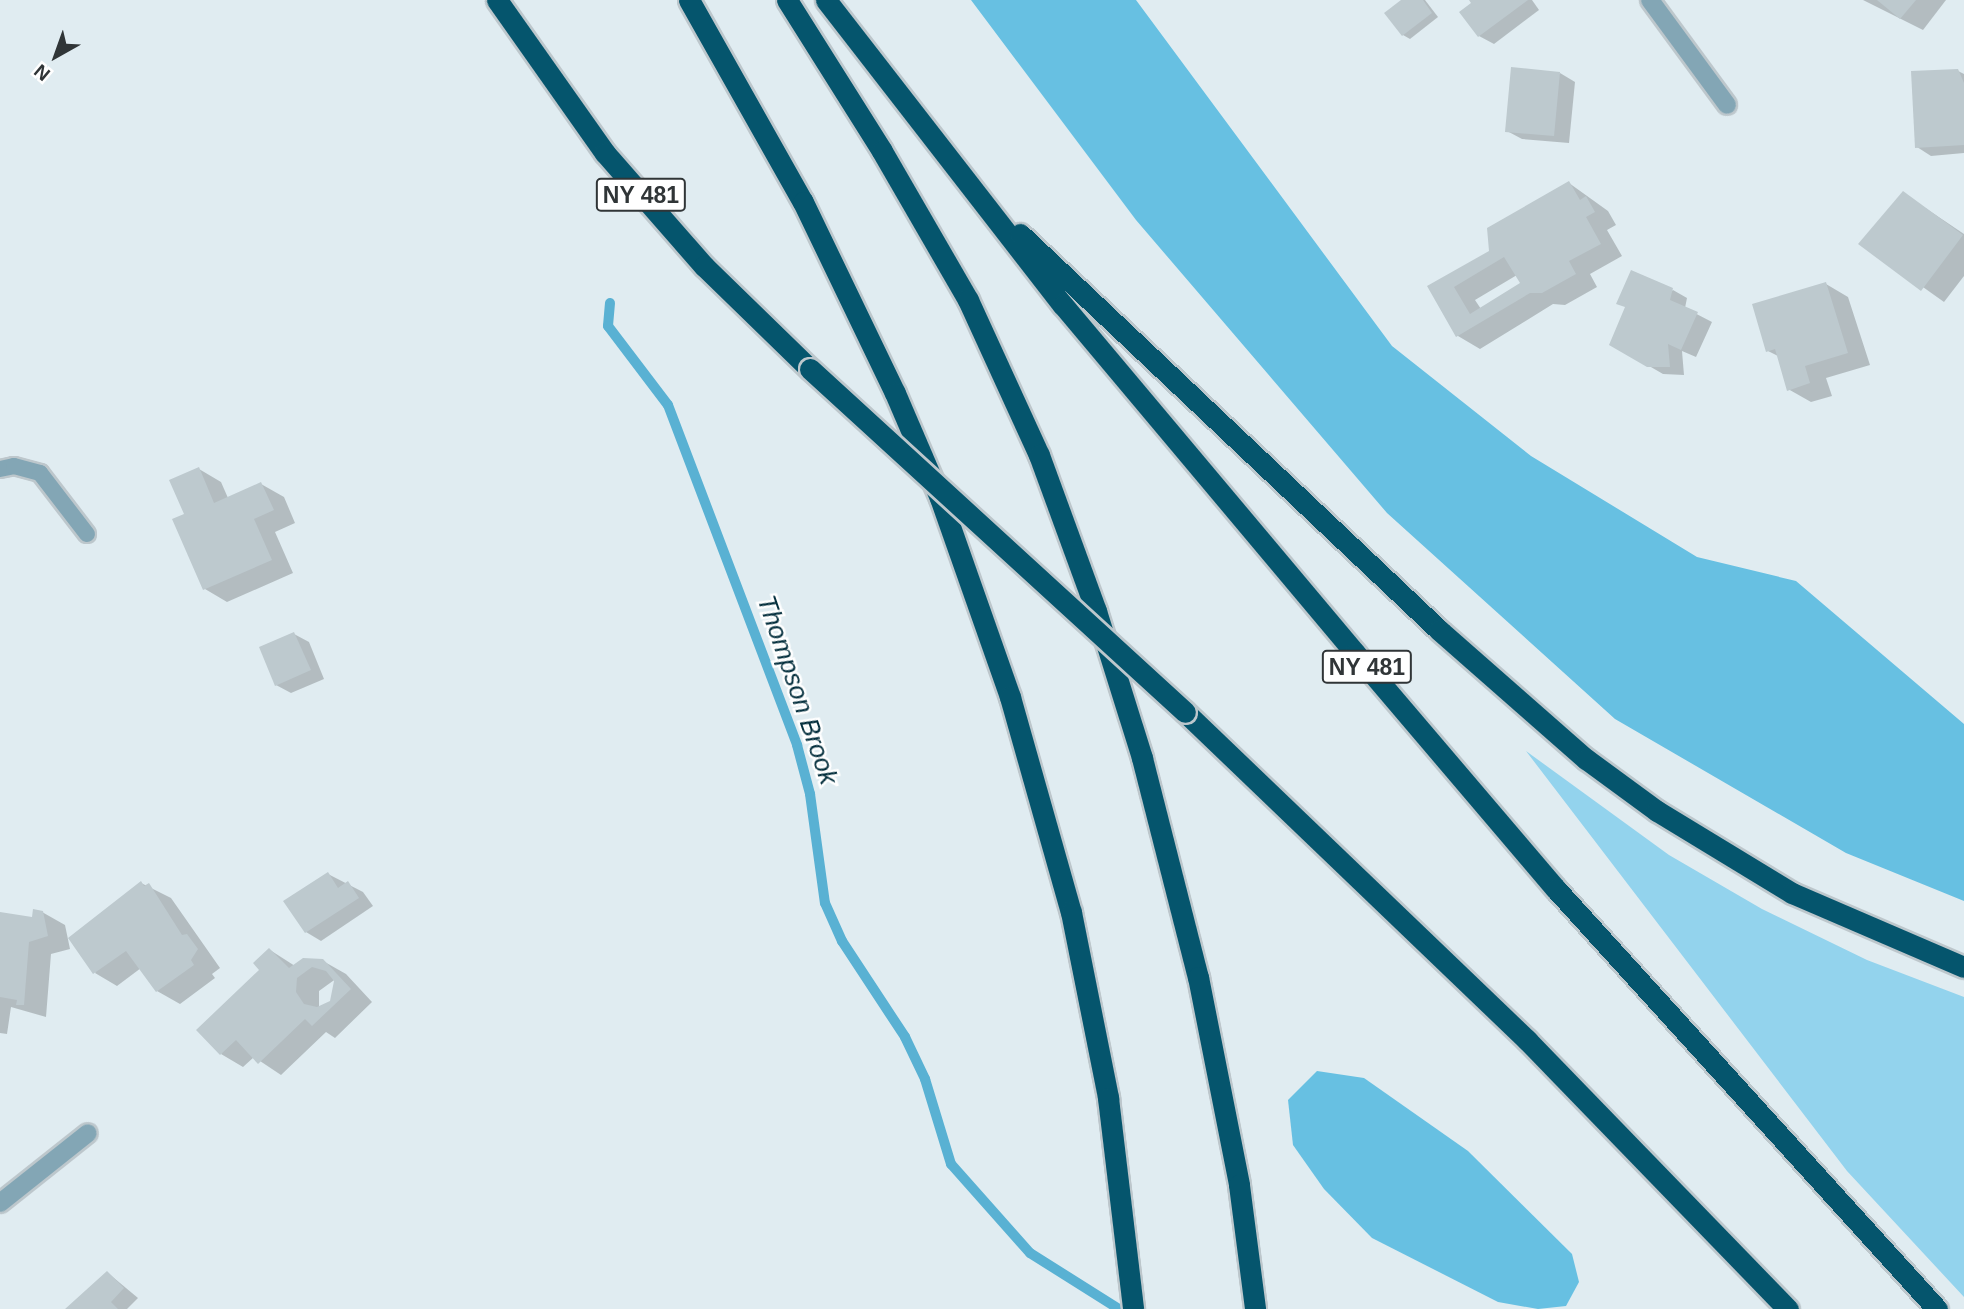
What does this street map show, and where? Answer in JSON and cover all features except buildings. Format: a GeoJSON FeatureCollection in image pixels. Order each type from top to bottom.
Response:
{"type":"FeatureCollection","features":[{"type":"Feature","properties":{"kind":"highway","name":"NY 481"},"geometry":{"type":"LineString","coordinates":[[496,0],[604,153],[704,265],[810,369],[1185,712],[1527,1040],[1788,1309]]}},
{"type":"Feature","properties":{"kind":"highway"},"geometry":{"type":"LineString","coordinates":[[690,0],[755,111],[848,292],[940,498],[976,596],[1043,800],[1071,912],[1121,1188],[1133,1309]]}},
{"type":"Feature","properties":{"kind":"highway"},"geometry":{"type":"LineString","coordinates":[[787,0],[882,150],[968,300],[1039,455],[1096,611],[1146,771],[1198,977],[1240,1185],[1255,1309]]}},
{"type":"Feature","properties":{"kind":"highway","name":"NY 481"},"geometry":{"type":"LineString","coordinates":[[826,0],[965,181],[1156,418],[1539,869],[1937,1309]]}},
{"type":"Feature","properties":{"kind":"highway"},"geometry":{"type":"LineString","coordinates":[[965,181],[1439,630],[1586,759],[1657,811],[1792,893],[1964,967]]}},
{"type":"Feature","properties":{"kind":"street"},"geometry":{"type":"LineString","coordinates":[[1650,0],[1727,105]]}},
{"type":"Feature","properties":{"kind":"street"},"geometry":{"type":"LineString","coordinates":[[0,1203],[88,1133]]}},
{"type":"Feature","properties":{"kind":"lane"},"geometry":{"type":"LineString","coordinates":[[0,469],[14,466],[40,473],[87,534]]}},
{"type":"Feature","properties":{"kind":"shaded area"},"geometry":{"type":"Polygon","coordinates":[[[971,0],[1136,0],[1392,346],[1531,456],[1697,557],[1796,581],[1964,724],[1964,901],[1846,853],[1615,719],[1387,513],[1136,220],[971,0]]]}},
{"type":"Feature","properties":{"kind":"shaded area"},"geometry":{"type":"Polygon","coordinates":[[[1526,751],[1669,855],[1762,909],[1867,960],[1964,997],[1964,1297],[1847,1171],[1526,751]]]}},
{"type":"Feature","properties":{"kind":"shaded area"},"geometry":{"type":"Polygon","coordinates":[[[1317,1071],[1364,1078],[1468,1151],[1572,1254],[1579,1282],[1566,1306],[1538,1309],[1498,1302],[1372,1238],[1324,1189],[1293,1145],[1288,1100],[1317,1071]]]}},
{"type":"Feature","properties":{"kind":"waterway","name":"Thompson Brook"},"geometry":{"type":"LineString","coordinates":[[610,303],[608,326],[668,405],[797,745],[810,794],[825,903],[842,941],[905,1037],[925,1079],[951,1164],[1030,1253],[1119,1309]]}}]}
